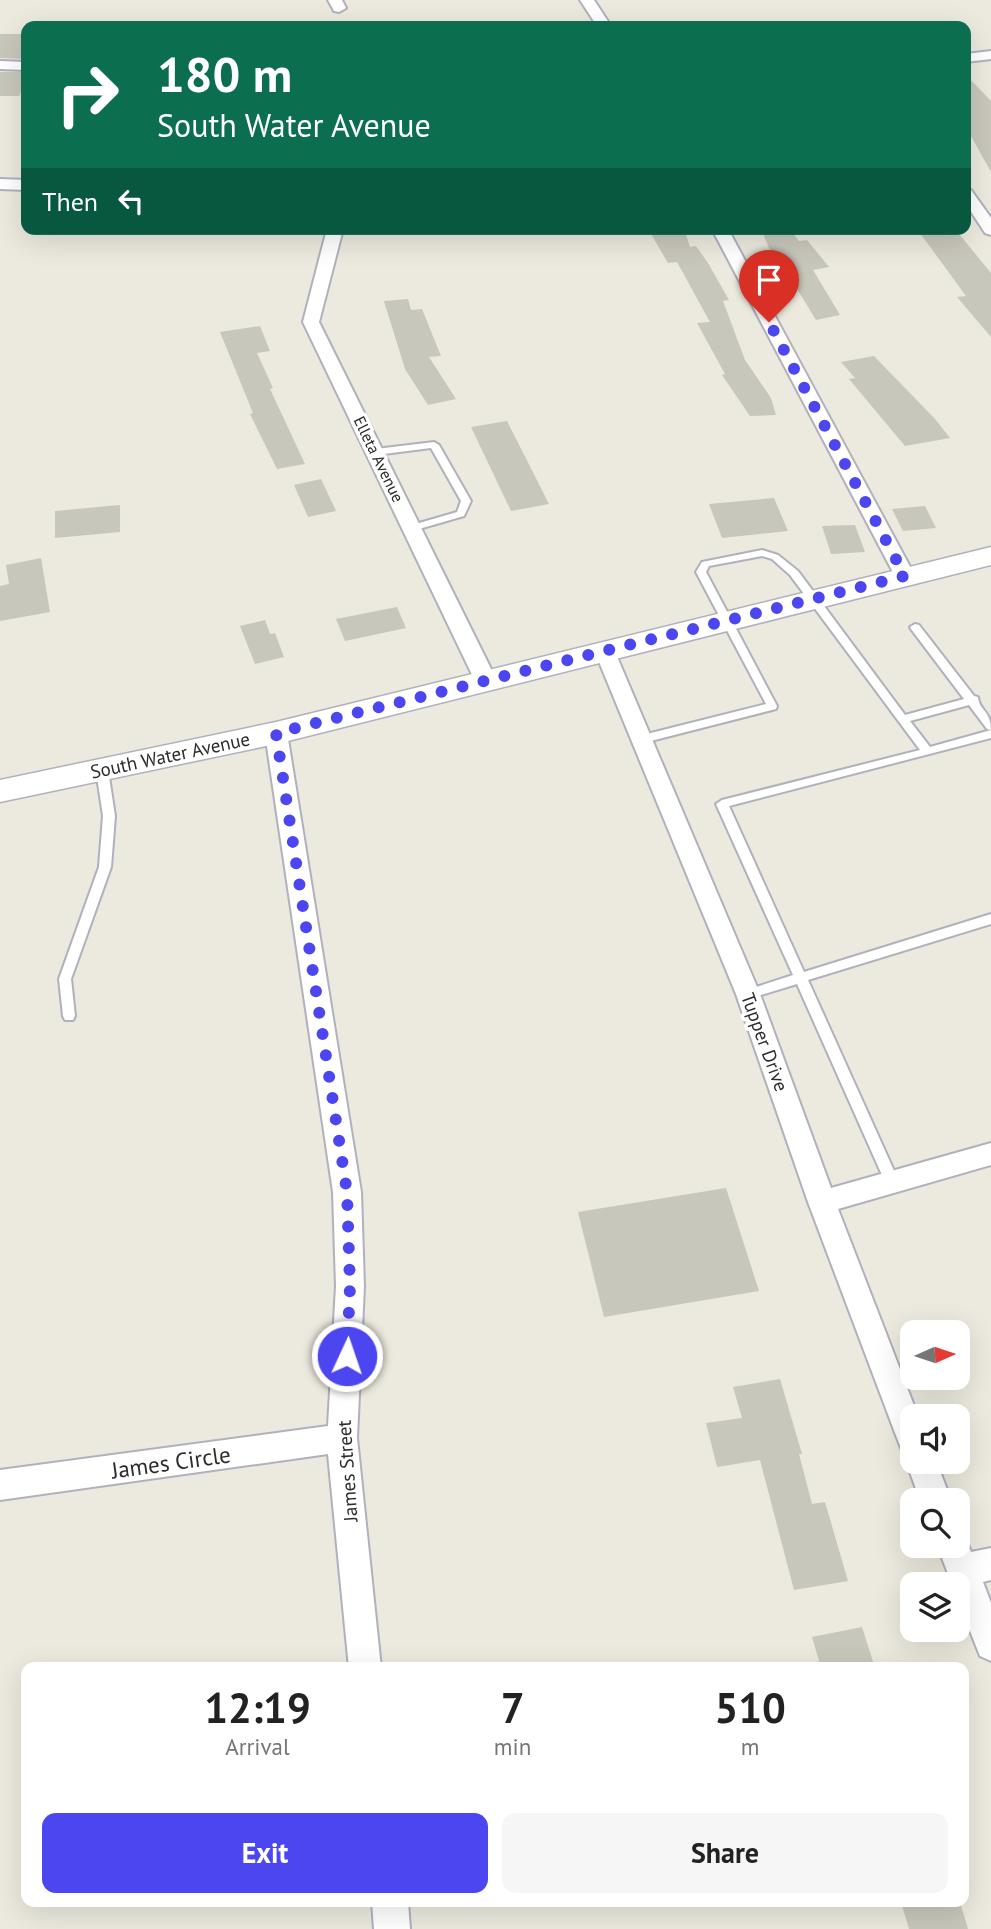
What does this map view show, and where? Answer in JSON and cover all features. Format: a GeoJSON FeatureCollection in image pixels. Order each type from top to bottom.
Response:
{"type":"FeatureCollection","features":[{"type":"Feature","properties":{"kind":"main road","name":"South Water Avenue"},"geometry":{"type":"LineString","coordinates":[[0,791],[276,733],[487,683],[991,556]]}},
{"type":"Feature","properties":{"kind":"street"},"geometry":{"type":"LineString","coordinates":[[587,0],[601,21]]}},
{"type":"Feature","properties":{"kind":"street"},"geometry":{"type":"LineString","coordinates":[[971,57],[991,55]]}},
{"type":"Feature","properties":{"kind":"street"},"geometry":{"type":"LineString","coordinates":[[0,65],[21,66]]}},
{"type":"Feature","properties":{"kind":"street"},"geometry":{"type":"LineString","coordinates":[[0,184],[21,185]]}},
{"type":"Feature","properties":{"kind":"street"},"geometry":{"type":"LineString","coordinates":[[971,200],[991,230]]}},
{"type":"Feature","properties":{"kind":"street","name":"Elleta Avenue"},"geometry":{"type":"LineString","coordinates":[[334,235],[312,322],[487,683]]}},
{"type":"Feature","properties":{"kind":"street"},"geometry":{"type":"LineString","coordinates":[[723,235],[905,576]]}},
{"type":"Feature","properties":{"kind":"street","name":"Tupper Drive"},"geometry":{"type":"LineString","coordinates":[[605,652],[748,994],[822,1202],[900,1407]]}},
{"type":"Feature","properties":{"kind":"street","name":"James Street"},"geometry":{"type":"LineString","coordinates":[[276,733],[347,1192],[350,1286],[342,1438],[364,1662]]}},
{"type":"Feature","properties":{"kind":"street"},"geometry":{"type":"LineString","coordinates":[[822,1202],[991,1154]]}},
{"type":"Feature","properties":{"kind":"street","name":"James Circle"},"geometry":{"type":"LineString","coordinates":[[0,1485],[342,1438]]}},
{"type":"Feature","properties":{"kind":"street"},"geometry":{"type":"LineString","coordinates":[[969,1560],[991,1645]]}},
{"type":"Feature","properties":{"kind":"street"},"geometry":{"type":"LineString","coordinates":[[390,1907],[392,1929]]}},
{"type":"Feature","properties":{"kind":"lane"},"geometry":{"type":"LineString","coordinates":[[376,452],[434,445],[466,501],[461,514],[412,528]]}},
{"type":"Feature","properties":{"kind":"lane"},"geometry":{"type":"LineString","coordinates":[[643,739],[772,706],[701,572],[705,564],[762,553],[775,557],[794,573],[927,752]]}},
{"type":"Feature","properties":{"kind":"lane"},"geometry":{"type":"LineString","coordinates":[[915,627],[974,700],[991,726]]}},
{"type":"Feature","properties":{"kind":"lane"},"geometry":{"type":"LineString","coordinates":[[902,719],[974,700]]}},
{"type":"Feature","properties":{"kind":"lane"},"geometry":{"type":"LineString","coordinates":[[893,1184],[722,804],[991,734]]}},
{"type":"Feature","properties":{"kind":"lane"},"geometry":{"type":"LineString","coordinates":[[69,1016],[65,979],[105,867],[109,816],[102,769]]}},
{"type":"Feature","properties":{"kind":"lane"},"geometry":{"type":"LineString","coordinates":[[748,994],[991,919]]}},
{"type":"Feature","properties":{"kind":"building"},"geometry":{"type":"Polygon","coordinates":[[[0,34],[21,34],[21,59],[0,58],[0,34]]]}},
{"type":"Feature","properties":{"kind":"building"},"geometry":{"type":"Polygon","coordinates":[[[0,72],[21,72],[19,96],[0,96],[0,72]]]}},
{"type":"Feature","properties":{"kind":"building"},"geometry":{"type":"Polygon","coordinates":[[[971,80],[991,101],[991,172],[971,136],[971,80]]]}},
{"type":"Feature","properties":{"kind":"building"},"geometry":{"type":"Polygon","coordinates":[[[652,235],[686,235],[690,247],[696,246],[729,300],[723,301],[745,360],[771,398],[776,415],[750,416],[722,375],[725,374],[697,323],[710,322],[677,262],[668,263],[652,235]]]}},
{"type":"Feature","properties":{"kind":"building"},"geometry":{"type":"Polygon","coordinates":[[[764,235],[794,235],[799,241],[807,240],[829,267],[813,270],[840,315],[816,320],[769,248],[764,235]]]}},
{"type":"Feature","properties":{"kind":"building"},"geometry":{"type":"Polygon","coordinates":[[[921,235],[960,235],[991,273],[991,337],[957,297],[966,296],[921,235]]]}},
{"type":"Feature","properties":{"kind":"building"},"geometry":{"type":"Polygon","coordinates":[[[408,299],[411,310],[422,309],[441,356],[429,357],[456,399],[428,405],[405,369],[384,301],[408,299]]]}},
{"type":"Feature","properties":{"kind":"building"},"geometry":{"type":"Polygon","coordinates":[[[260,326],[270,351],[257,353],[273,388],[270,389],[305,464],[277,469],[250,414],[253,413],[220,332],[260,326]]]}},
{"type":"Feature","properties":{"kind":"building"},"geometry":{"type":"Polygon","coordinates":[[[874,356],[950,438],[905,446],[849,379],[855,378],[841,362],[874,356]]]}},
{"type":"Feature","properties":{"kind":"building"},"geometry":{"type":"Polygon","coordinates":[[[507,421],[549,504],[511,511],[471,427],[507,421]]]}},
{"type":"Feature","properties":{"kind":"building"},"geometry":{"type":"Polygon","coordinates":[[[321,479],[336,511],[308,517],[294,485],[321,479]]]}},
{"type":"Feature","properties":{"kind":"building"},"geometry":{"type":"Polygon","coordinates":[[[774,498],[788,531],[722,538],[709,504],[774,498]]]}},
{"type":"Feature","properties":{"kind":"building"},"geometry":{"type":"Polygon","coordinates":[[[120,505],[120,532],[55,538],[55,511],[120,505]]]}},
{"type":"Feature","properties":{"kind":"building"},"geometry":{"type":"Polygon","coordinates":[[[925,506],[936,528],[903,531],[892,509],[925,506]]]}},
{"type":"Feature","properties":{"kind":"building"},"geometry":{"type":"Polygon","coordinates":[[[855,525],[865,552],[831,554],[822,526],[855,525]]]}},
{"type":"Feature","properties":{"kind":"building"},"geometry":{"type":"Polygon","coordinates":[[[41,558],[50,612],[0,621],[0,586],[9,584],[6,565],[41,558]]]}},
{"type":"Feature","properties":{"kind":"building"},"geometry":{"type":"Polygon","coordinates":[[[397,607],[406,628],[345,641],[336,619],[397,607]]]}},
{"type":"Feature","properties":{"kind":"building"},"geometry":{"type":"Polygon","coordinates":[[[265,620],[270,634],[275,633],[284,657],[255,664],[240,626],[265,620]]]}},
{"type":"Feature","properties":{"kind":"building"},"geometry":{"type":"Polygon","coordinates":[[[726,1188],[759,1291],[604,1317],[578,1212],[726,1188]]]}},
{"type":"Feature","properties":{"kind":"building"},"geometry":{"type":"Polygon","coordinates":[[[780,1379],[802,1454],[799,1454],[812,1504],[825,1502],[848,1581],[794,1590],[760,1460],[717,1467],[706,1423],[742,1418],[733,1387],[780,1379]]]}},
{"type":"Feature","properties":{"kind":"building"},"geometry":{"type":"Polygon","coordinates":[[[862,1627],[873,1662],[819,1662],[812,1637],[862,1627]]]}},
{"type":"Feature","properties":{"kind":"building"},"geometry":{"type":"Polygon","coordinates":[[[902,1907],[961,1907],[968,1929],[909,1929],[902,1907]]]}},
{"type":"Feature","properties":{"kind":"route"},"geometry":{"type":"LineString","coordinates":[[347,1356],[350,1286],[347,1192],[276,733],[487,683],[905,576],[769,322]]}}]}
